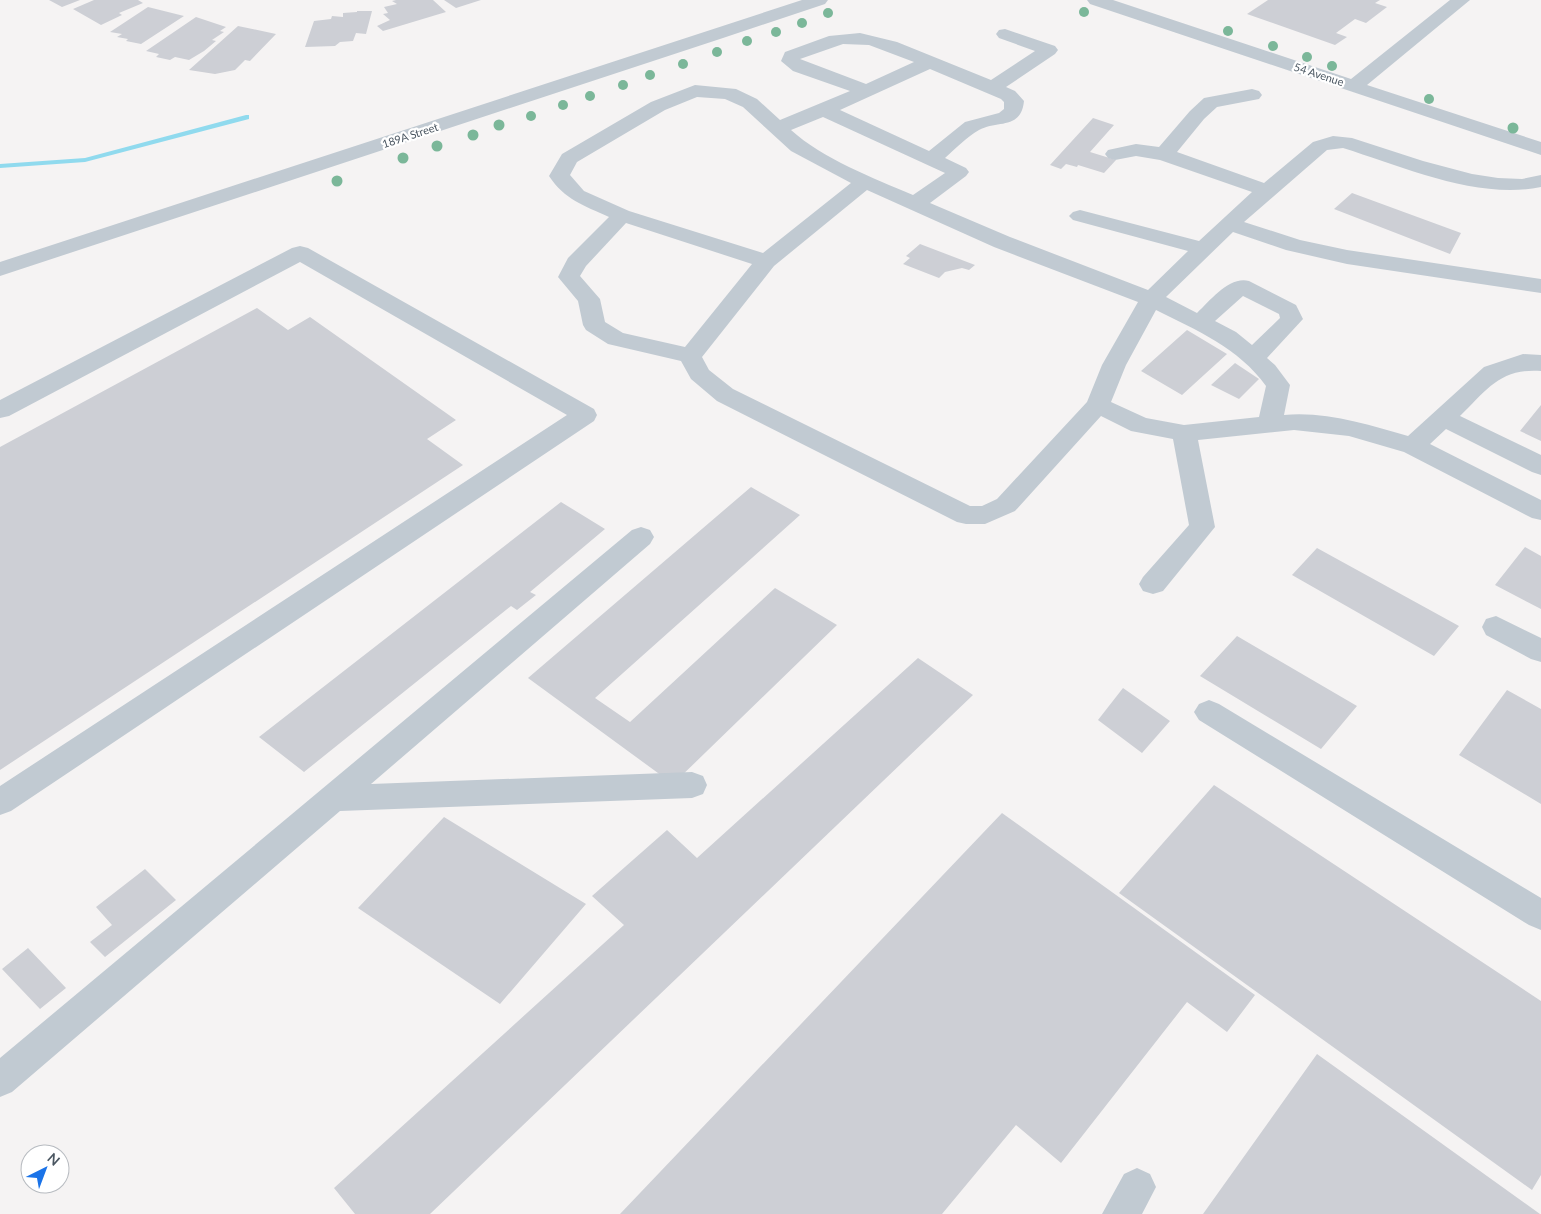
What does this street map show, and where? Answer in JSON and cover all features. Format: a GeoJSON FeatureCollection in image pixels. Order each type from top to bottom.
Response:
{"type":"FeatureCollection","features":[{"type":"Feature","properties":{"kind":"street","name":"189A Street"},"geometry":{"type":"LineString","coordinates":[[0,269],[819,0]]}},
{"type":"Feature","properties":{"kind":"street","name":"54 Avenue"},"geometry":{"type":"LineString","coordinates":[[1096,0],[1541,149]]}},
{"type":"Feature","properties":{"kind":"street"},"geometry":{"type":"LineString","coordinates":[[1354,86],[1461,0]]}},
{"type":"Feature","properties":{"kind":"street"},"geometry":{"type":"LineString","coordinates":[[994,87],[1049,50],[1005,34]]}},
{"type":"Feature","properties":{"kind":"street"},"geometry":{"type":"LineString","coordinates":[[867,91],[800,67],[790,61],[792,56],[831,41],[853,37],[876,42],[994,87],[1014,101],[1013,111],[1006,117],[972,126],[931,160]]}},
{"type":"Feature","properties":{"kind":"street"},"geometry":{"type":"LineString","coordinates":[[777,128],[824,110],[929,62]]}},
{"type":"Feature","properties":{"kind":"street"},"geometry":{"type":"LineString","coordinates":[[766,261],[622,215],[577,195],[559,176],[569,158],[658,106],[695,91],[729,93],[750,103],[798,147],[865,182],[1002,242],[1152,299],[1228,337],[1267,370],[1278,386],[1270,425]]}},
{"type":"Feature","properties":{"kind":"street"},"geometry":{"type":"LineString","coordinates":[[1164,154],[1197,115],[1211,102],[1252,94]]}},
{"type":"Feature","properties":{"kind":"street"},"geometry":{"type":"LineString","coordinates":[[824,110],[959,172],[915,204]]}},
{"type":"Feature","properties":{"kind":"street"},"geometry":{"type":"LineString","coordinates":[[690,356],[699,374],[725,395],[966,514],[986,515],[1006,505],[1098,405],[1114,365],[1152,299],[1230,224],[1320,146],[1333,142],[1345,142],[1468,180],[1501,186],[1541,181]]}},
{"type":"Feature","properties":{"kind":"street"},"geometry":{"type":"LineString","coordinates":[[1115,154],[1136,150],[1164,154],[1268,191]]}},
{"type":"Feature","properties":{"kind":"street"},"geometry":{"type":"LineString","coordinates":[[690,356],[766,261],[865,182]]}},
{"type":"Feature","properties":{"kind":"street"},"geometry":{"type":"LineString","coordinates":[[622,215],[576,263],[569,277],[589,299],[594,325],[616,339],[690,356]]}},
{"type":"Feature","properties":{"kind":"street"},"geometry":{"type":"LineString","coordinates":[[1080,216],[1204,249]]}},
{"type":"Feature","properties":{"kind":"street"},"geometry":{"type":"LineString","coordinates":[[1230,224],[1294,245],[1347,257],[1541,286]]}},
{"type":"Feature","properties":{"kind":"street"},"geometry":{"type":"LineString","coordinates":[[0,410],[300,253],[585,415],[0,802]]}},
{"type":"Feature","properties":{"kind":"street"},"geometry":{"type":"LineString","coordinates":[[1199,323],[1241,286],[1288,310],[1292,319],[1253,358]]}},
{"type":"Feature","properties":{"kind":"street"},"geometry":{"type":"LineString","coordinates":[[1413,446],[1492,372],[1523,362],[1541,363]]}},
{"type":"Feature","properties":{"kind":"street"},"geometry":{"type":"LineString","coordinates":[[1098,405],[1140,425],[1184,433],[1294,422],[1349,428],[1413,446],[1541,511]]}},
{"type":"Feature","properties":{"kind":"street"},"geometry":{"type":"LineString","coordinates":[[1444,418],[1541,466]]}},
{"type":"Feature","properties":{"kind":"street"},"geometry":{"type":"LineString","coordinates":[[1153,584],[1202,527],[1184,433]]}},
{"type":"Feature","properties":{"kind":"street"},"geometry":{"type":"LineString","coordinates":[[0,1080],[642,537]]}},
{"type":"Feature","properties":{"kind":"street"},"geometry":{"type":"LineString","coordinates":[[1496,627],[1541,651]]}},
{"type":"Feature","properties":{"kind":"street"},"geometry":{"type":"LineString","coordinates":[[1209,712],[1541,915]]}},
{"type":"Feature","properties":{"kind":"street"},"geometry":{"type":"LineString","coordinates":[[333,798],[692,785]]}},
{"type":"Feature","properties":{"kind":"building"},"geometry":{"type":"Polygon","coordinates":[[[49,0],[80,0],[62,7],[49,0]]]}},
{"type":"Feature","properties":{"kind":"building"},"geometry":{"type":"Polygon","coordinates":[[[94,0],[138,0],[143,3],[119,13],[122,15],[101,25],[73,9],[94,0]]]}},
{"type":"Feature","properties":{"kind":"building"},"geometry":{"type":"Polygon","coordinates":[[[433,0],[446,12],[383,31],[377,26],[390,20],[383,14],[388,13],[384,7],[397,4],[392,1],[433,0]]]}},
{"type":"Feature","properties":{"kind":"building"},"geometry":{"type":"Polygon","coordinates":[[[444,0],[481,0],[456,8],[444,0]]]}},
{"type":"Feature","properties":{"kind":"building"},"geometry":{"type":"Polygon","coordinates":[[[1268,0],[1380,0],[1375,3],[1387,7],[1366,23],[1355,19],[1336,33],[1347,37],[1335,45],[1247,14],[1268,0]]]}},
{"type":"Feature","properties":{"kind":"building"},"geometry":{"type":"Polygon","coordinates":[[[148,7],[184,16],[141,44],[126,41],[128,39],[117,37],[122,34],[110,32],[148,7]]]}},
{"type":"Feature","properties":{"kind":"building"},"geometry":{"type":"Polygon","coordinates":[[[372,11],[366,34],[356,33],[353,41],[340,42],[335,46],[305,47],[314,21],[331,19],[332,16],[343,17],[343,13],[372,11]]]}},
{"type":"Feature","properties":{"kind":"building"},"geometry":{"type":"Polygon","coordinates":[[[196,17],[226,27],[220,31],[224,32],[212,40],[216,41],[204,51],[189,60],[175,57],[170,60],[156,57],[159,54],[146,51],[196,17]]]}},
{"type":"Feature","properties":{"kind":"building"},"geometry":{"type":"Polygon","coordinates":[[[238,26],[276,34],[250,61],[245,60],[235,70],[215,74],[189,70],[238,26]]]}},
{"type":"Feature","properties":{"kind":"building"},"geometry":{"type":"Polygon","coordinates":[[[1093,118],[1114,125],[1090,152],[1116,160],[1104,173],[1078,165],[1077,167],[1066,164],[1061,169],[1050,165],[1093,118]]]}},
{"type":"Feature","properties":{"kind":"building"},"geometry":{"type":"Polygon","coordinates":[[[1352,193],[1461,233],[1450,254],[1334,209],[1352,193]]]}},
{"type":"Feature","properties":{"kind":"building"},"geometry":{"type":"Polygon","coordinates":[[[920,244],[975,265],[969,270],[962,268],[945,272],[939,278],[903,264],[910,258],[906,256],[920,244]]]}},
{"type":"Feature","properties":{"kind":"building"},"geometry":{"type":"Polygon","coordinates":[[[257,308],[288,330],[310,317],[456,420],[427,439],[463,465],[0,770],[0,447],[257,308]]]}},
{"type":"Feature","properties":{"kind":"building"},"geometry":{"type":"Polygon","coordinates":[[[1187,330],[1227,354],[1182,395],[1141,371],[1187,330]]]}},
{"type":"Feature","properties":{"kind":"building"},"geometry":{"type":"Polygon","coordinates":[[[1235,363],[1259,379],[1239,399],[1211,385],[1235,363]]]}},
{"type":"Feature","properties":{"kind":"building"},"geometry":{"type":"Polygon","coordinates":[[[1541,405],[1541,441],[1520,431],[1541,405]]]}},
{"type":"Feature","properties":{"kind":"building"},"geometry":{"type":"Polygon","coordinates":[[[751,487],[800,515],[595,698],[630,722],[775,588],[837,625],[673,784],[528,678],[751,487]]]}},
{"type":"Feature","properties":{"kind":"building"},"geometry":{"type":"Polygon","coordinates":[[[561,502],[605,529],[530,592],[536,595],[517,610],[511,606],[304,772],[259,737],[561,502]]]}},
{"type":"Feature","properties":{"kind":"building"},"geometry":{"type":"Polygon","coordinates":[[[1525,547],[1541,556],[1541,609],[1495,585],[1525,547]]]}},
{"type":"Feature","properties":{"kind":"building"},"geometry":{"type":"Polygon","coordinates":[[[1317,548],[1459,626],[1434,656],[1292,575],[1317,548]]]}},
{"type":"Feature","properties":{"kind":"building"},"geometry":{"type":"Polygon","coordinates":[[[1237,636],[1357,706],[1321,749],[1200,676],[1237,636]]]}},
{"type":"Feature","properties":{"kind":"building"},"geometry":{"type":"Polygon","coordinates":[[[918,658],[973,695],[430,1214],[355,1214],[334,1188],[624,925],[592,896],[667,830],[697,858],[918,658]]]}},
{"type":"Feature","properties":{"kind":"building"},"geometry":{"type":"Polygon","coordinates":[[[1123,688],[1170,721],[1142,753],[1098,720],[1123,688]]]}},
{"type":"Feature","properties":{"kind":"building"},"geometry":{"type":"Polygon","coordinates":[[[1507,690],[1541,709],[1541,804],[1459,755],[1507,690]]]}},
{"type":"Feature","properties":{"kind":"building"},"geometry":{"type":"Polygon","coordinates":[[[1214,785],[1541,1001],[1541,1175],[1532,1190],[1119,893],[1214,785]]]}},
{"type":"Feature","properties":{"kind":"building"},"geometry":{"type":"Polygon","coordinates":[[[1002,813],[1255,995],[1227,1032],[1187,1002],[1061,1163],[1016,1125],[942,1214],[620,1214],[1002,813]]]}},
{"type":"Feature","properties":{"kind":"building"},"geometry":{"type":"Polygon","coordinates":[[[444,817],[586,904],[500,1004],[358,908],[444,817]]]}},
{"type":"Feature","properties":{"kind":"building"},"geometry":{"type":"Polygon","coordinates":[[[145,869],[176,900],[105,957],[90,942],[112,925],[96,907],[145,869]]]}},
{"type":"Feature","properties":{"kind":"building"},"geometry":{"type":"Polygon","coordinates":[[[28,948],[66,988],[40,1009],[2,969],[28,948]]]}},
{"type":"Feature","properties":{"kind":"building"},"geometry":{"type":"Polygon","coordinates":[[[1317,1054],[1540,1214],[1203,1214],[1317,1054]]]}},
{"type":"Feature","properties":{"kind":"waterway"},"geometry":{"type":"LineString","coordinates":[[0,166],[85,160],[246,117]]}}]}
